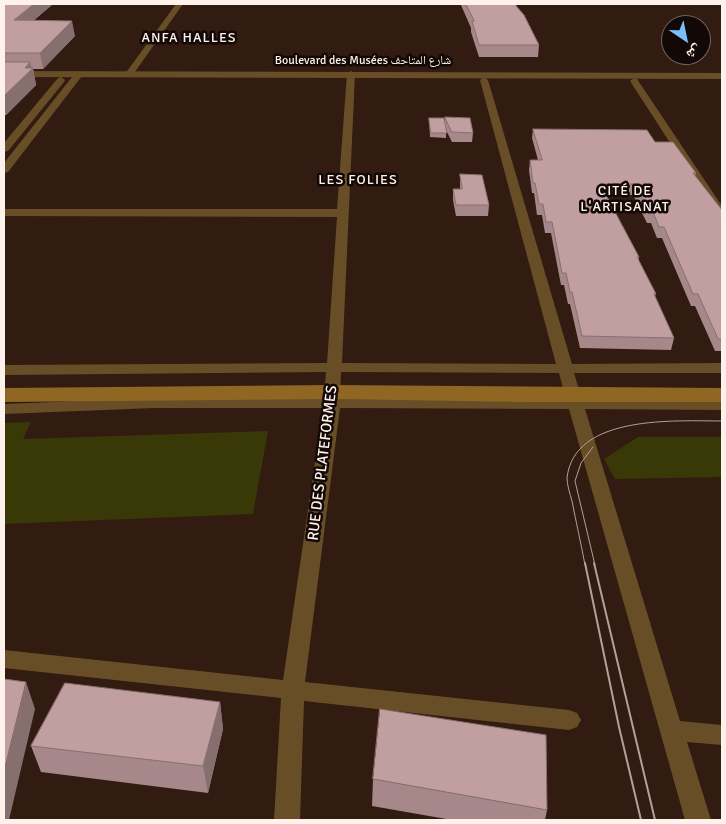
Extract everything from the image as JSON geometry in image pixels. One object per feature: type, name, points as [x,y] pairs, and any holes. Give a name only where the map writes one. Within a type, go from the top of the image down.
[{"type":"main road","points":[[571,387],[722,381]]},
{"type":"main road","points":[[4,382],[571,387],[722,395]]},
{"type":"main road","points":[[4,395],[332,385]]},
{"type":"street","points":[[128,74],[179,4]]},
{"type":"street","name":"Boulevard des Musées شارع المتاحف","points":[[4,74],[70,76],[722,76]]},
{"type":"street","name":"Boulevard des Musées شارع المتاحف","points":[[4,78],[128,74],[351,76],[484,80],[722,81]]},
{"type":"street","points":[[4,149],[70,76]]},
{"type":"street","points":[[4,170],[70,76]]},
{"type":"street","name":"RUE DES PLATEFORMES","points":[[286,820],[293,690],[332,385],[351,76]]},
{"type":"street","points":[[484,80],[604,506],[698,820]]},
{"type":"street","points":[[634,81],[722,214]]},
{"type":"street","points":[[4,212],[342,213]]},
{"type":"street","points":[[571,387],[722,368]]},
{"type":"street","points":[[4,370],[332,385]]},
{"type":"street","points":[[4,409],[154,403],[332,385]]},
{"type":"street","points":[[571,387],[722,405]]},
{"type":"street","points":[[4,659],[569,720]]},
{"type":"street","points":[[672,731],[722,735]]},
{"type":"shaded area","points":[[31,422],[23,439],[268,431],[253,514],[4,524],[4,423]]},
{"type":"shaded area","points":[[638,437],[722,437],[722,477],[615,479],[604,459]]},
{"type":"building","points":[[4,4],[34,4],[14,20],[72,21],[40,53],[4,53]]},
{"type":"building","points":[[466,4],[515,4],[524,15],[539,45],[479,45],[472,21],[474,21]]},
{"type":"building","points":[[4,62],[30,62],[25,68],[33,68],[4,96]]},
{"type":"building","points":[[445,117],[470,118],[473,133],[452,132]]},
{"type":"building","points":[[429,118],[444,118],[447,133],[431,133]]},
{"type":"building","points":[[533,129],[647,130],[655,142],[673,142],[696,173],[693,173],[722,210],[722,339],[718,339],[698,294],[693,294],[664,227],[659,227],[653,212],[650,212],[635,184],[600,184],[639,257],[637,257],[656,294],[654,294],[674,338],[582,336],[566,273],[562,273],[552,222],[546,222],[543,204],[539,204],[535,183],[533,183],[530,160],[542,160]]},
{"type":"building","points":[[460,174],[482,175],[489,205],[456,205],[453,189],[462,189]]},
{"type":"building","points":[[4,679],[26,682],[4,771]]},
{"type":"building","points":[[65,683],[220,702],[203,766],[31,746]]},
{"type":"building","points":[[380,709],[546,735],[547,810],[373,779]]},
{"type":"tram line","points":[[585,565],[567,478],[574,457],[588,442],[607,432],[655,422],[722,421]]},
{"type":"tram line","points":[[593,447],[581,463],[575,481],[595,565]]},
{"type":"tram line","points":[[585,563],[619,727],[641,820]]},
{"type":"tram line","points":[[594,563],[655,820]]},
{"type":"district","name":"ANFA HALLES","points":[[189,38]]},
{"type":"district","name":"LES FOLIES","points":[[358,180]]},
{"type":"district","name":"CITÉ DE L'ARTISANAT","points":[[625,200]]}]
